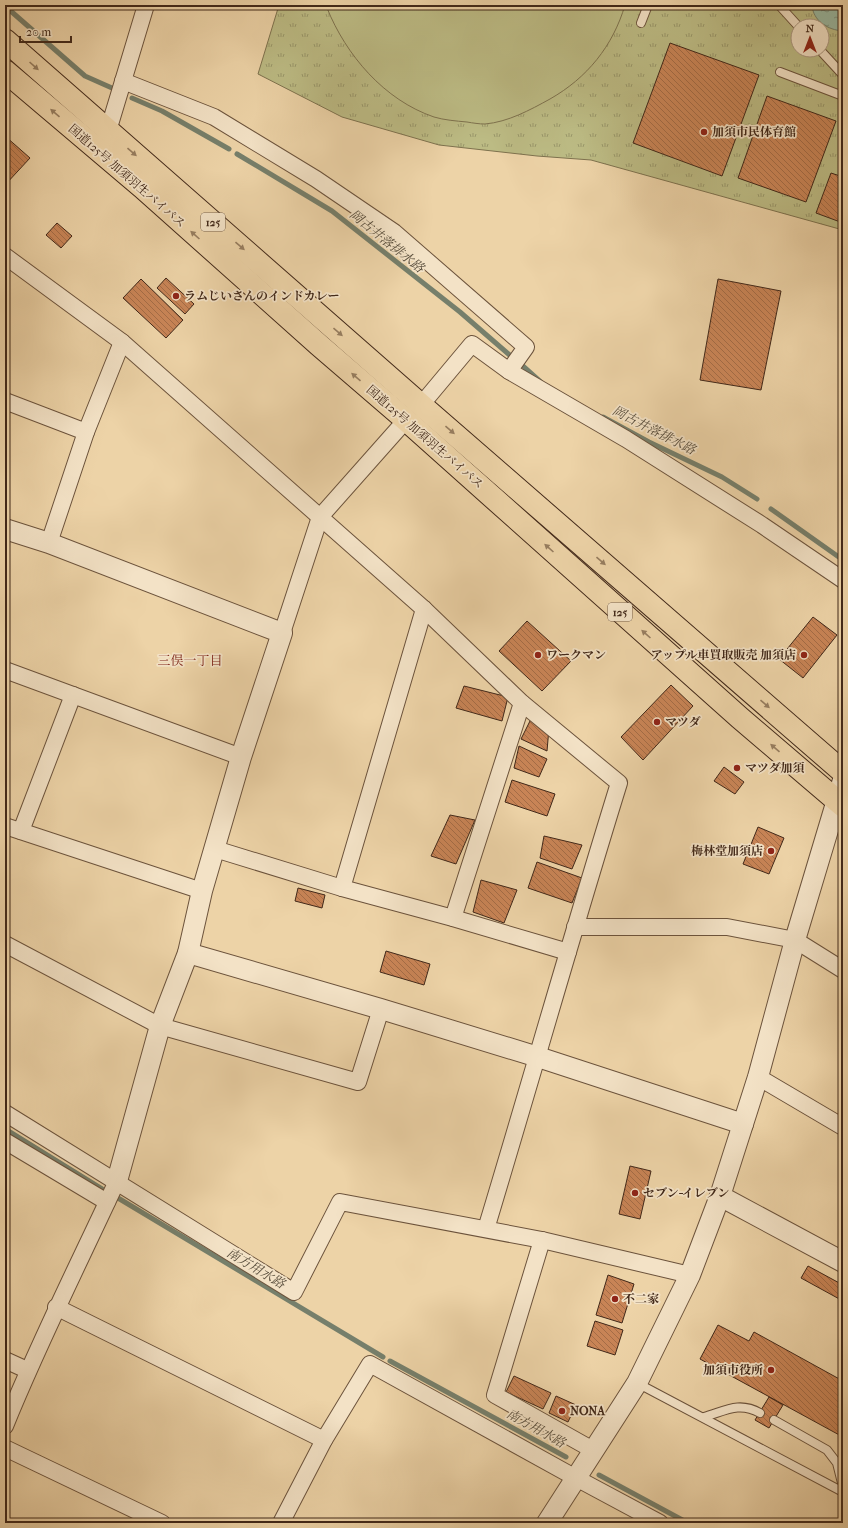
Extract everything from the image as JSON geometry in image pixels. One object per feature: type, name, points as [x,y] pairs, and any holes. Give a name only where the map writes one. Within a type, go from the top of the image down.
[{"type":"highway","name":"国道125号 加須羽生バイパス","points":[[5,40],[108,131],[413,412],[740,718],[840,803]]},
{"type":"highway","name":"国道125号 加須羽生バイパス","points":[[5,70],[142,187],[319,345],[413,412],[843,772]]},
{"type":"street","points":[[108,131],[146,5]]},
{"type":"street","points":[[121,89],[214,117],[316,180],[394,232],[526,347],[515,362]]},
{"type":"street","points":[[5,256],[122,342],[424,609],[522,703],[619,783],[486,1229]]},
{"type":"street","points":[[49,543],[86,432],[122,342]]},
{"type":"street","points":[[5,1426],[56,1307],[117,1181],[160,1026],[188,953],[202,891],[216,848],[241,757],[320,517],[472,344],[515,362],[626,439],[762,525],[843,580]]},
{"type":"street","points":[[5,402],[86,432]]},
{"type":"street","points":[[5,529],[49,543],[282,633]]},
{"type":"street","points":[[342,888],[424,609]]},
{"type":"street","points":[[5,670],[241,757]]},
{"type":"street","points":[[21,831],[73,695]]},
{"type":"street","points":[[453,918],[522,703]]},
{"type":"street","points":[[547,1523],[637,1383],[690,1275],[720,1196],[758,1077],[795,940],[840,803],[843,780]]},
{"type":"street","points":[[5,826],[202,891]]},
{"type":"street","points":[[216,848],[342,888],[453,918],[568,952]]},
{"type":"street","points":[[575,927],[728,927],[795,940],[843,970]]},
{"type":"street","points":[[5,944],[160,1026],[358,1082],[381,1008]]},
{"type":"street","points":[[188,953],[381,1008],[538,1057],[743,1124]]},
{"type":"street","points":[[758,1077],[843,1127]]},
{"type":"street","points":[[5,1113],[294,1292],[340,1202],[542,1240],[690,1275]]},
{"type":"street","points":[[5,1141],[107,1202]]},
{"type":"street","points":[[720,1196],[843,1262]]},
{"type":"street","points":[[542,1240],[495,1395],[593,1450]]},
{"type":"street","points":[[56,1307],[324,1440]]},
{"type":"street","points":[[5,1360],[28,1370]]},
{"type":"street","points":[[281,1523],[324,1440],[370,1364],[660,1523]]},
{"type":"street","points":[[5,1448],[162,1523]]},
{"type":"lane","points":[[641,23],[648,5]]},
{"type":"lane","points":[[779,5],[791,18]]},
{"type":"lane","points":[[827,58],[843,75]]},
{"type":"lane","points":[[780,72],[843,96]]},
{"type":"lane","points":[[637,1383],[704,1417],[843,1492]]},
{"type":"lane","points":[[704,1417],[740,1406],[752,1408],[760,1412]]},
{"type":"lane","points":[[774,1420],[827,1450],[836,1463],[843,1487]]},
{"type":"green space","points":[[279,5],[843,5],[843,230],[591,160],[537,156],[439,145],[342,117],[258,74]]},
{"type":"green space","points":[[327,5],[625,5],[620,20],[606,47],[597,60],[576,81],[550,99],[527,111],[502,121],[478,124],[434,117],[399,99],[383,87],[356,59],[335,25]]},
{"type":"water","points":[[812,5],[843,5],[843,31],[830,28],[830,18],[816,18]]},
{"type":"building","points":[[670,43],[759,75],[722,176],[633,143]]},
{"type":"building","points":[[767,96],[836,121],[806,202],[738,178]]},
{"type":"building","points":[[5,136],[30,158],[5,185]]},
{"type":"building","points":[[831,173],[843,177],[843,223],[816,213]]},
{"type":"building","points":[[57,223],[72,236],[61,248],[46,235]]},
{"type":"building","points":[[166,278],[194,304],[185,314],[157,288]]},
{"type":"building","points":[[141,279],[183,320],[166,338],[123,298]]},
{"type":"building","points":[[718,279],[781,291],[761,390],[700,380]]},
{"type":"building","points":[[813,617],[837,635],[803,678],[779,659]]},
{"type":"building","points":[[527,621],[571,661],[542,691],[499,651]]},
{"type":"building","name":"マツダ","points":[[671,685],[693,706],[643,760],[621,737]]},
{"type":"building","points":[[464,686],[508,697],[502,721],[456,708]]},
{"type":"building","points":[[531,719],[549,728],[547,751],[521,739]]},
{"type":"building","points":[[519,746],[547,759],[539,777],[514,768]]},
{"type":"building","points":[[724,767],[744,782],[735,794],[714,781]]},
{"type":"building","points":[[512,780],[555,794],[547,816],[505,802]]},
{"type":"building","points":[[450,815],[475,820],[456,864],[431,856]]},
{"type":"building","points":[[758,827],[784,838],[769,874],[743,864]]},
{"type":"building","points":[[544,836],[582,845],[572,869],[540,858]]},
{"type":"building","points":[[537,862],[582,878],[572,903],[528,888]]},
{"type":"building","points":[[481,880],[517,890],[504,923],[473,912]]},
{"type":"building","points":[[298,888],[325,895],[322,908],[295,901]]},
{"type":"building","points":[[386,951],[430,964],[424,985],[380,972]]},
{"type":"building","name":"セブン-イレブン","points":[[630,1166],[651,1171],[640,1219],[619,1214]]},
{"type":"building","points":[[808,1266],[843,1285],[843,1301],[801,1278]]},
{"type":"building","name":"不二家","points":[[608,1275],[634,1284],[622,1323],[596,1315]]},
{"type":"building","points":[[595,1321],[623,1330],[615,1355],[587,1346]]},
{"type":"building","name":"加須市役所","points":[[718,1325],[749,1341],[754,1332],[843,1381],[843,1437],[700,1359]]},
{"type":"building","points":[[514,1376],[551,1393],[543,1409],[506,1392]]},
{"type":"building","points":[[556,1396],[576,1405],[568,1422],[549,1413]]},
{"type":"building","points":[[769,1397],[783,1405],[769,1428],[755,1420]]},
{"type":"waterway","name":"岡古井落排水路","points":[[5,6],[85,76],[112,88]]},
{"type":"waterway","name":"岡古井落排水路","points":[[132,98],[162,111],[229,149]]},
{"type":"waterway","name":"岡古井落排水路","points":[[237,154],[332,211],[460,312],[513,358]]},
{"type":"waterway","name":"岡古井落排水路","points":[[522,365],[541,382]]},
{"type":"waterway","name":"岡古井落排水路","points":[[603,417],[649,442],[722,477],[757,499]]},
{"type":"waterway","name":"岡古井落排水路","points":[[771,509],[843,560]]},
{"type":"waterway","name":"南方用水路","points":[[5,1129],[102,1189]]},
{"type":"waterway","name":"南方用水路","points":[[118,1198],[383,1357]]},
{"type":"waterway","name":"南方用水路","points":[[390,1361],[566,1457]]},
{"type":"waterway","name":"南方用水路","points":[[599,1475],[688,1523]]},
{"type":"place","name":"加須市民体育館","points":[[704,132]]},
{"type":"place","name":"ラムじいさんのインドカレー","points":[[176,296]]},
{"type":"place","name":"ワークマン","points":[[538,655]]},
{"type":"place","name":"アップル車買取販売 加須店","points":[[804,655]]},
{"type":"place","name":"マツダ","points":[[657,722]]},
{"type":"place","name":"マツダ加須","points":[[737,768]]},
{"type":"place","name":"梅林堂加須店","points":[[771,851]]},
{"type":"place","name":"セブン-イレブン","points":[[635,1193]]},
{"type":"place","name":"不二家","points":[[615,1299]]},
{"type":"place","name":"加須市役所","points":[[771,1370]]},
{"type":"place","name":"NONA","points":[[562,1411]]},
{"type":"district","name":"三俣一丁目","points":[[190,660]]}]
